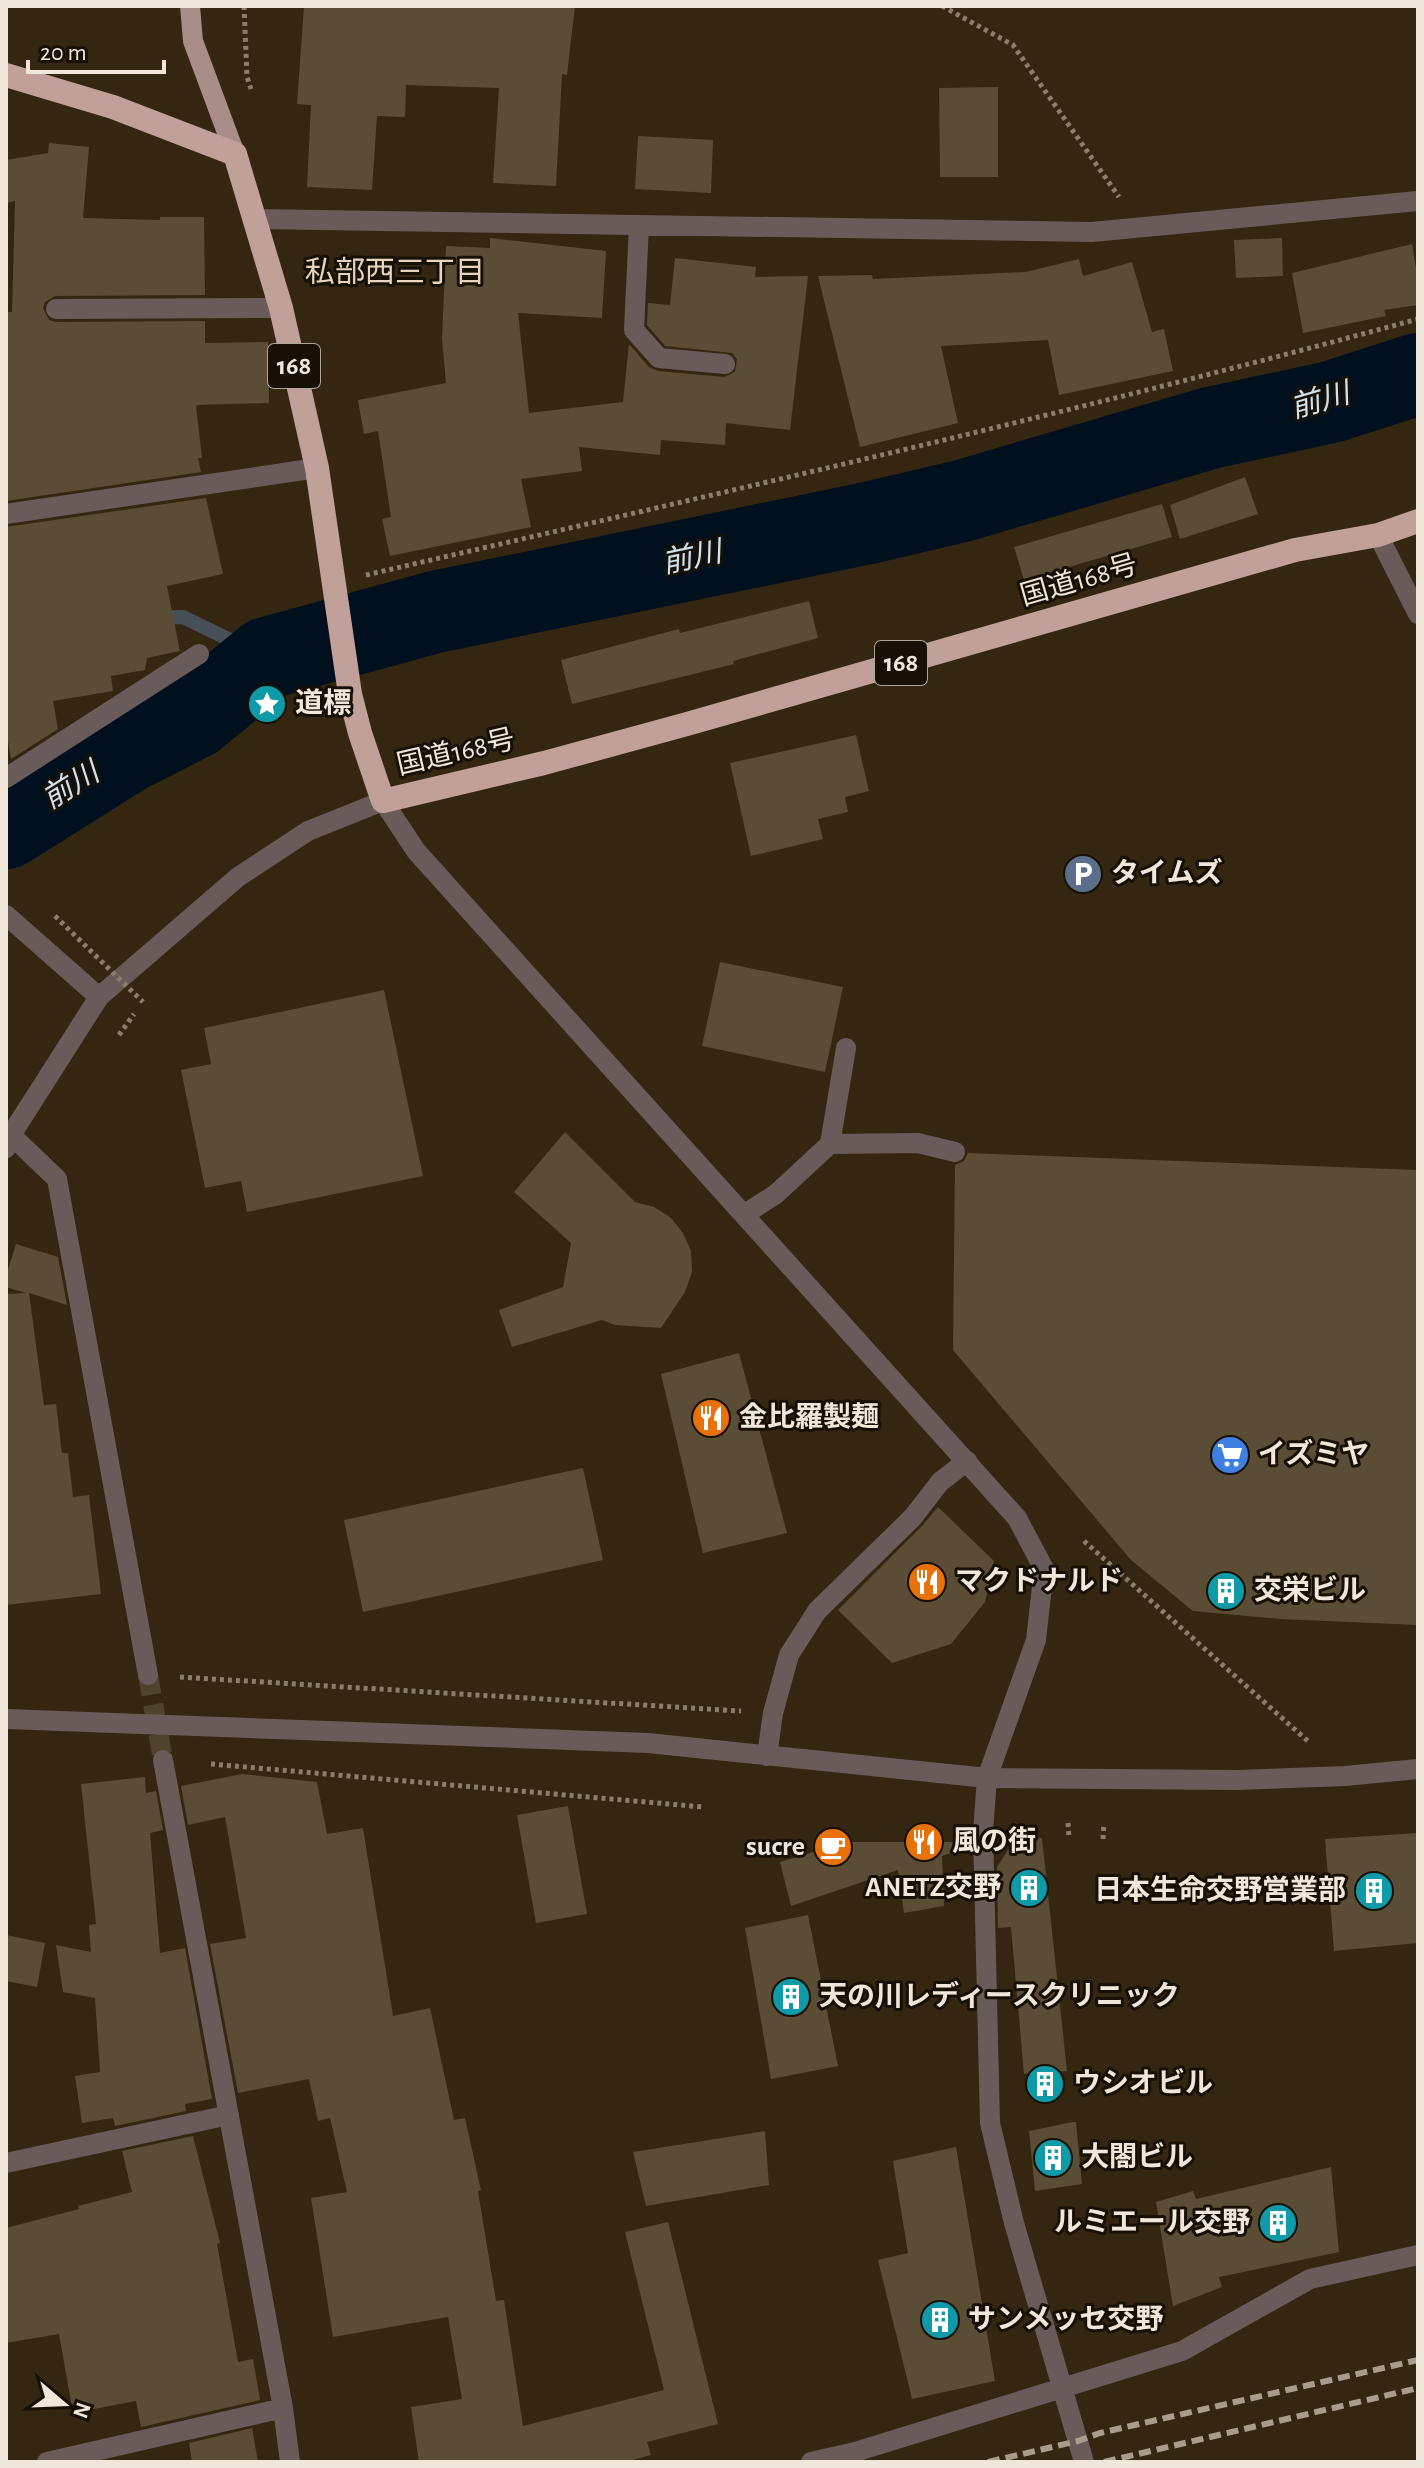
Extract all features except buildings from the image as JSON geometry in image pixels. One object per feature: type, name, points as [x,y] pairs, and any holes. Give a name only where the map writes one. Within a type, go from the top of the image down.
[{"type":"highway","points":[[6,75],[113,107],[235,154]]},
{"type":"highway","name":"国道168号","points":[[235,154],[281,308],[317,468],[350,694],[383,801],[491,777],[673,728],[1295,550],[1378,535],[1418,521]]},
{"type":"main road","points":[[190,6],[193,41],[235,154]]},
{"type":"street","points":[[256,219],[1092,232],[1418,201]]},
{"type":"street","points":[[639,225],[634,330],[659,358],[725,364]]},
{"type":"street","points":[[56,309],[281,308]]},
{"type":"street","points":[[6,514],[317,468]]},
{"type":"street","points":[[1378,535],[1418,614]]},
{"type":"street","points":[[6,778],[199,654]]},
{"type":"street","points":[[148,1675],[57,1179],[8,1141],[99,997],[238,877],[308,831],[383,801],[416,851],[1017,1518],[1044,1569],[1036,1640],[987,1778],[983,1832],[990,2123],[1014,2223],[1084,2462]]},
{"type":"street","points":[[6,915],[99,997]]},
{"type":"street","points":[[745,1214],[776,1194],[830,1144],[846,1048]]},
{"type":"street","points":[[830,1144],[918,1143],[955,1152]]},
{"type":"street","points":[[767,1756],[773,1713],[789,1655],[817,1611],[913,1517],[940,1482],[967,1461]]},
{"type":"street","points":[[6,1719],[648,1743],[987,1778],[1236,1780],[1345,1776],[1418,1769]]},
{"type":"street","points":[[163,1760],[283,2408],[290,2462]]},
{"type":"street","points":[[6,2163],[229,2115]]},
{"type":"street","points":[[811,2462],[855,2452],[1182,2351],[1310,2279],[1418,2255]]},
{"type":"street","points":[[47,2462],[283,2408]]},
{"type":"path","points":[[942,6],[1013,45],[1112,188],[1143,226]]},
{"type":"path","points":[[333,583],[1236,369],[1418,319]]},
{"type":"path","points":[[55,916],[143,1002]]},
{"type":"path","points":[[1084,1541],[1345,1776]]},
{"type":"path","points":[[148,1675],[773,1713]]},
{"type":"path","points":[[163,1760],[703,1807]]},
{"type":"path","points":[[1068,1823],[1069,1838]]},
{"type":"path","points":[[1103,1839],[1104,1823]]},
{"type":"waterway","name":"前川","points":[[6,828],[127,752],[194,718],[267,658],[435,612],[962,501],[1210,428],[1331,402],[1418,374]]},
{"type":"waterway","points":[[154,618],[183,617],[267,658]]},
{"type":"tunnel","points":[[148,1675],[163,1760]]},
{"type":"railway","points":[[988,2462],[1418,2360]]},
{"type":"railway","points":[[1104,2462],[1418,2388]]},
{"type":"place","name":"道標","points":[[267,704]]},
{"type":"place","name":"タイムズ","points":[[1083,874]]},
{"type":"place","name":"金比羅製麺","points":[[711,1418]]},
{"type":"place","name":"イズミヤ","points":[[1230,1455]]},
{"type":"place","name":"マクドナルド","points":[[927,1582]]},
{"type":"place","name":"交栄ビル","points":[[1226,1591]]},
{"type":"place","name":"風の街","points":[[924,1842]]},
{"type":"place","name":"sucre","points":[[833,1847]]},
{"type":"place","name":"ANETZ交野","points":[[1029,1888]]},
{"type":"place","name":"日本生命交野営業部","points":[[1374,1891]]},
{"type":"place","name":"天の川レディースクリニック","points":[[791,1997]]},
{"type":"place","name":"ウシオビル","points":[[1045,2084]]},
{"type":"place","name":"大閤ビル","points":[[1053,2158]]},
{"type":"place","name":"ルミエール交野","points":[[1278,2223]]},
{"type":"place","name":"サンメッセ交野","points":[[940,2320]]},
{"type":"district","name":"私部西三丁目","points":[[395,273]]}]
